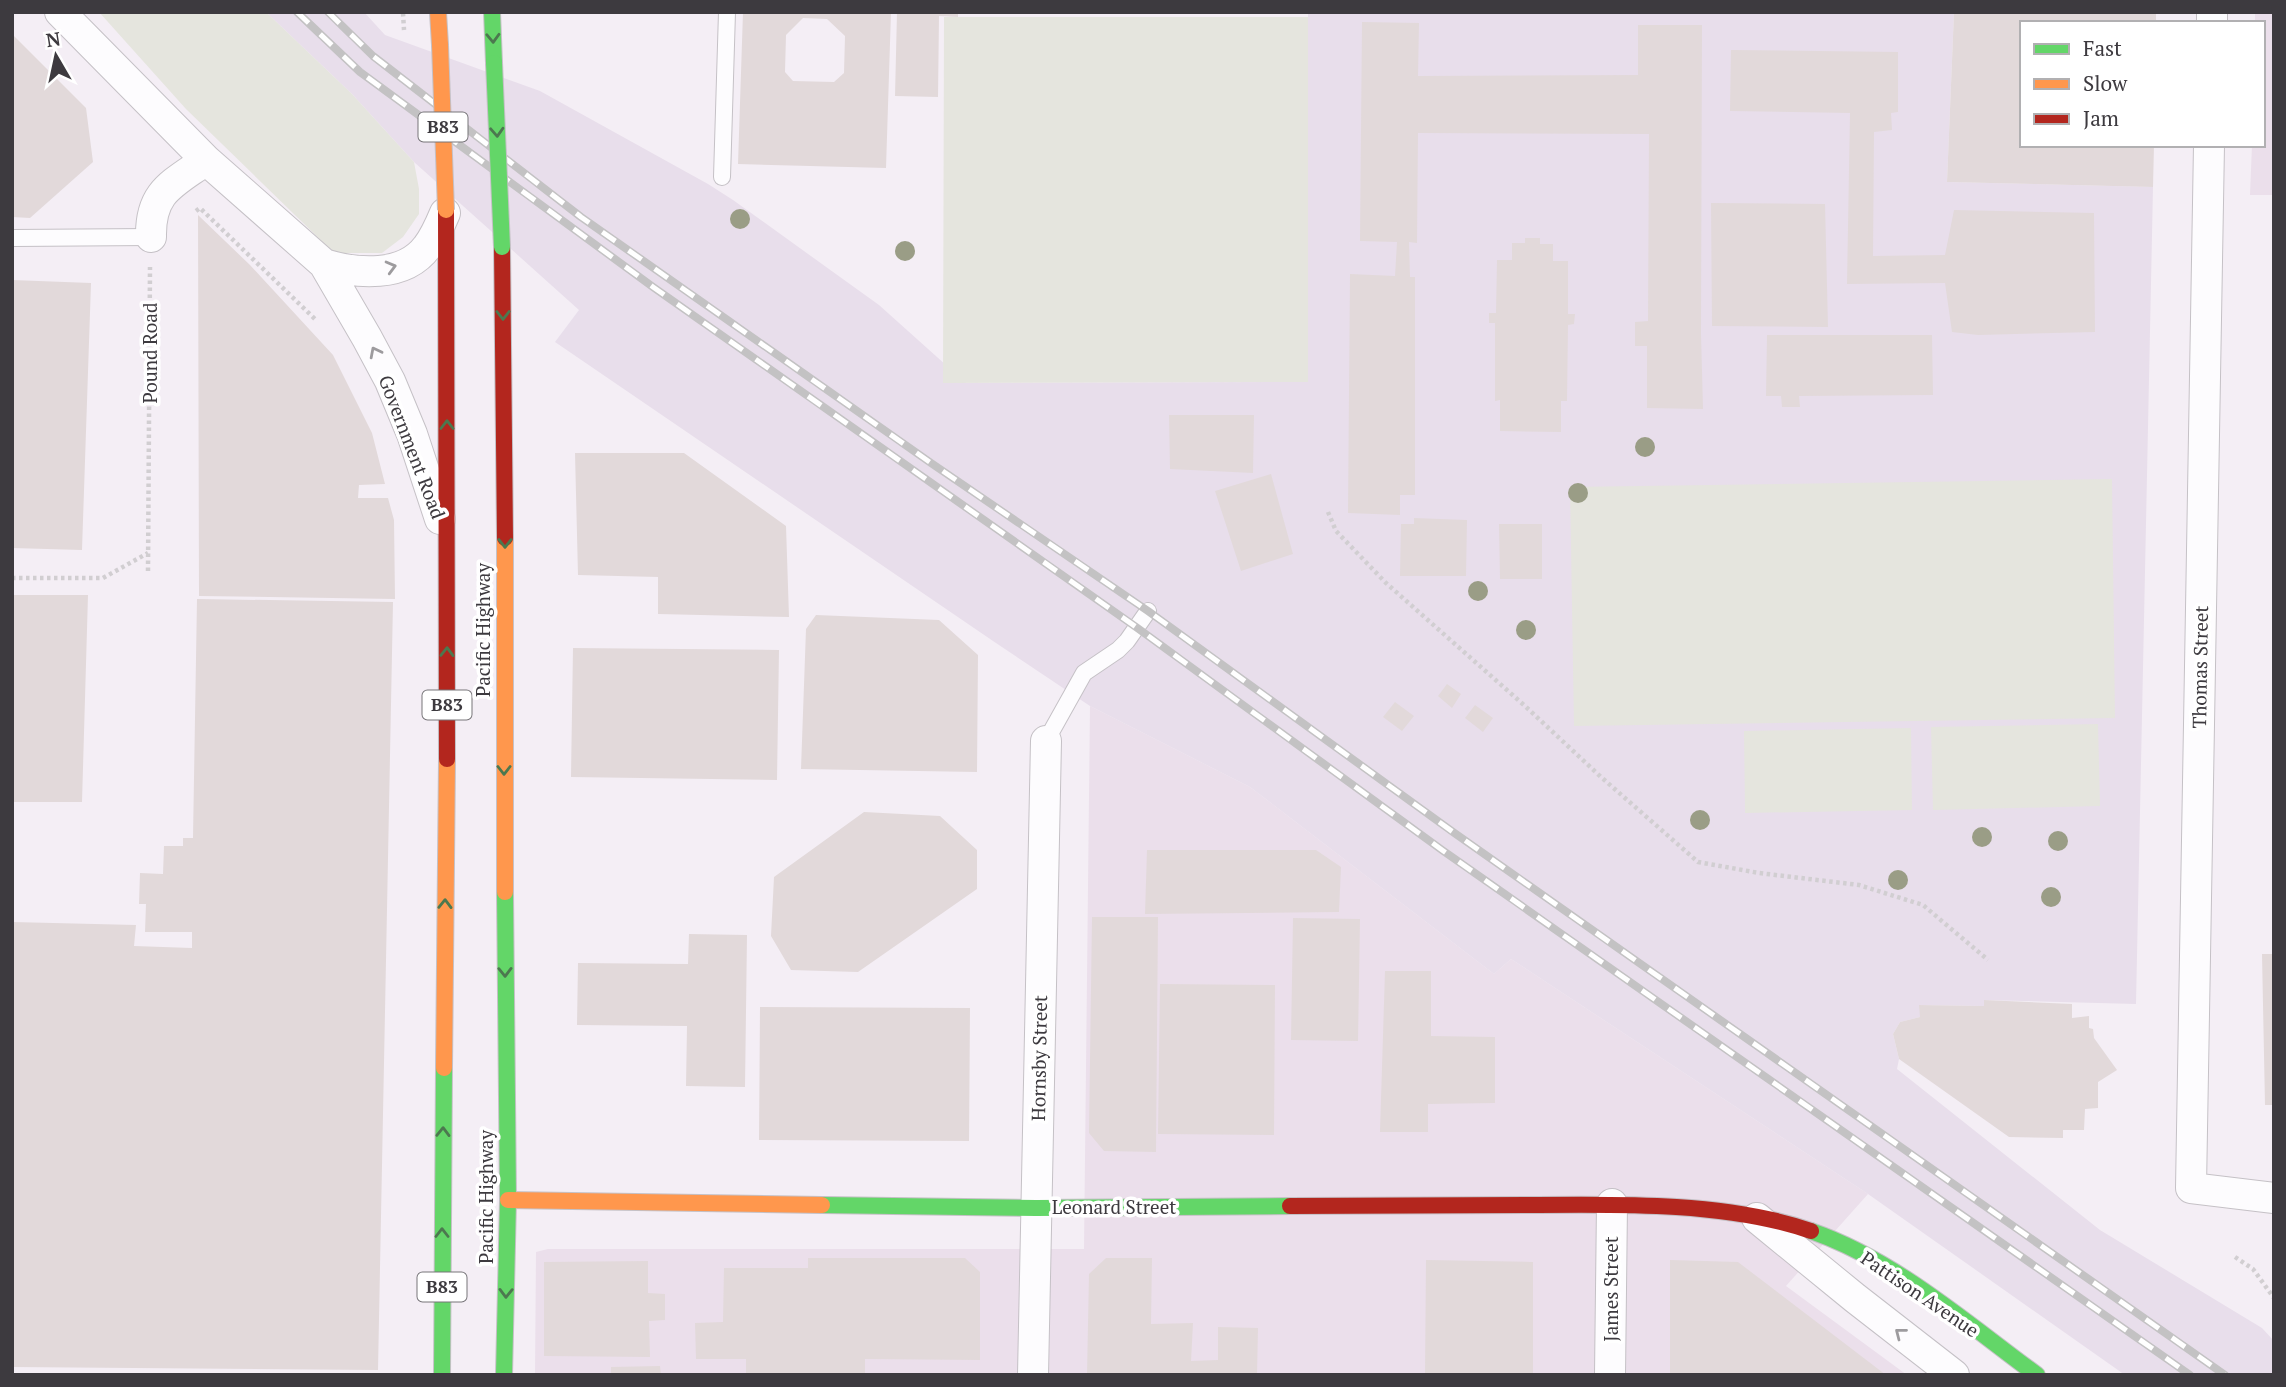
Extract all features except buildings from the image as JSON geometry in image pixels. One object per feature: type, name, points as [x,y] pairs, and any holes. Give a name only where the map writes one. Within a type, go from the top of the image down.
[{"type":"main road","name":"Pacific Highway","points":[[438,12],[446,210],[448,603],[442,1375]]},
{"type":"main road","name":"Pacific Highway","points":[[492,12],[502,247],[505,579],[504,830],[508,1200],[504,1375]]},
{"type":"main road","name":"Leonard Street","points":[[508,1200],[1036,1208],[1612,1204],[1719,1211]]},
{"type":"main road","name":"Pattison Avenue","points":[[1719,1211],[1783,1221],[1823,1235],[1879,1263],[1923,1291],[2037,1375]]},
{"type":"street","name":"Government Road","points":[[60,12],[206,160],[324,264],[390,381],[412,434],[443,529],[448,603]]},
{"type":"street","name":"Thomas Street","points":[[2209,147],[2191,1188],[2274,1198]]},
{"type":"street","points":[[150,237],[150,218],[155,202],[166,189],[206,160]]},
{"type":"street","name":"Government Road","points":[[324,264],[346,271],[372,272],[413,261],[431,242],[446,210]]},
{"type":"street","name":"Hornsby Street","points":[[1033,1375],[1046,741]]},
{"type":"street","name":"James Street","points":[[1610,1375],[1612,1204]]},
{"type":"street","name":"Pattison Avenue","points":[[1756,1217],[1954,1375]]},
{"type":"lane","points":[[722,177],[727,12]]},
{"type":"lane","points":[[12,238],[150,237]]},
{"type":"lane","points":[[1046,741],[1084,673],[1118,650],[1147,611]]},
{"type":"path","points":[[200,208],[319,323]]},
{"type":"path","name":"Pound Road","points":[[148,571],[150,237]]},
{"type":"path","points":[[1328,512],[1336,530],[1386,583],[1698,862],[1759,873],[1859,885],[1923,905],[1988,960]]},
{"type":"path","points":[[12,578],[103,578],[148,553]]},
{"type":"path","points":[[2235,1257],[2253,1269],[2274,1298]]},
{"type":"shaded area","points":[[99,12],[266,12],[352,94],[414,162],[419,189],[419,214],[403,237],[382,253],[334,253],[186,109]]},
{"type":"shaded area","points":[[266,12],[364,12],[385,35],[540,91],[733,200],[879,305],[966,383],[1307,382],[1308,12],[1954,12],[1947,182],[2153,187],[2136,1004],[1984,1000],[1984,1006],[1920,1005],[1920,1017],[1900,1022],[1893,1034],[1899,1059],[1897,1069],[2100,1230],[2262,1328],[2274,1341],[2274,1375],[2125,1375],[1868,1194],[1511,959],[1494,974],[1250,787],[1090,706],[993,641],[555,342],[579,310],[414,162],[352,94]]},
{"type":"shaded area","points":[[2255,12],[2274,12],[2274,195],[2250,195],[2252,147],[2265,147],[2265,21],[2255,21]]},
{"type":"shaded area","points":[[944,17],[1308,17],[1308,382],[943,383]]},
{"type":"shaded area","points":[[2112,479],[2115,718],[1574,726],[1570,487]]},
{"type":"shaded area","points":[[1090,706],[1250,787],[1494,974],[1511,959],[1868,1194],[1786,1286],[1907,1375],[535,1375],[536,1252],[548,1249],[1084,1249]]},
{"type":"shaded area","points":[[2098,724],[2100,806],[1933,810],[1931,727]]},
{"type":"shaded area","points":[[1911,728],[1912,810],[1745,813],[1744,731]]},
{"type":"railway","points":[[297,12],[360,72],[653,287],[1136,627],[1442,850],[2190,1375]]},
{"type":"railway","points":[[328,12],[373,56],[581,217],[931,463],[1148,611],[1453,832],[2225,1375]]},
{"type":"traffic: fast","points":[[492,12],[494,63]]},
{"type":"traffic: fast","points":[[494,63],[502,247]]},
{"type":"traffic: fast","points":[[504,1375],[508,1200],[505,892]]},
{"type":"traffic: fast","points":[[442,1375],[444,1068]]},
{"type":"traffic: fast","points":[[822,1205],[1036,1208],[1290,1206]]},
{"type":"traffic: fast","points":[[1811,1231],[1842,1243],[1901,1276],[2037,1375]]},
{"type":"traffic: slow","points":[[438,12],[440,45]]},
{"type":"traffic: slow","points":[[440,45],[446,210]]},
{"type":"traffic: slow","points":[[505,538],[505,892]]},
{"type":"traffic: slow","points":[[444,1068],[447,759]]},
{"type":"traffic: slow","points":[[508,1200],[822,1205]]},
{"type":"traffic: jam","points":[[446,210],[447,759]]},
{"type":"traffic: jam","points":[[502,247],[505,538]]},
{"type":"traffic: jam","points":[[1290,1206],[1673,1207],[1745,1215],[1811,1231]]}]
